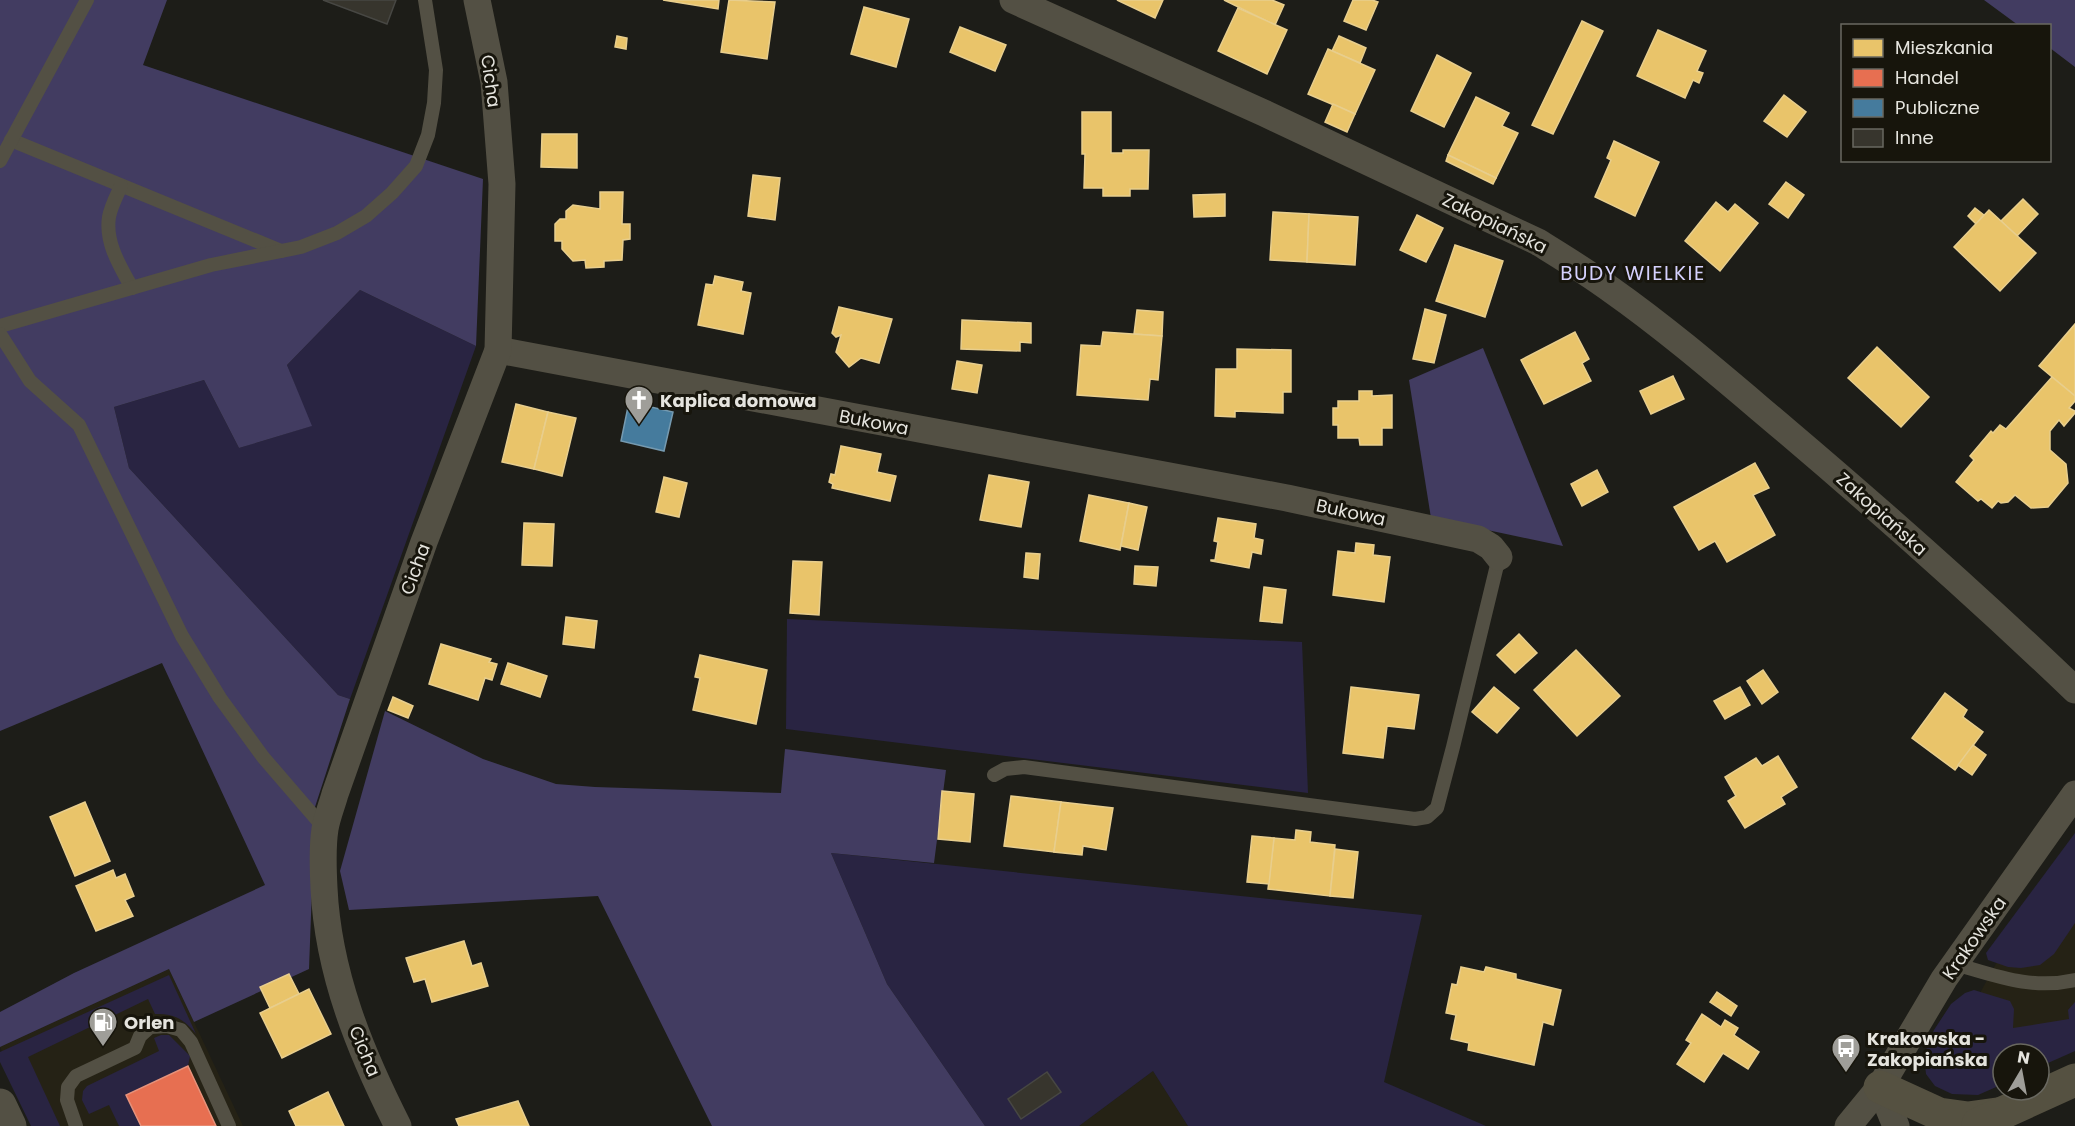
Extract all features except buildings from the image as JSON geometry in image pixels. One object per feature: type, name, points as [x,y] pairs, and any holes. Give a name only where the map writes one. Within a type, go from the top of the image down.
[{"type":"main road","points":[[1880,1087],[1939,1114],[1985,1120],[2075,1080]]},
{"type":"street","name":"Cicha","points":[[398,1126],[357,1037],[343,997],[327,932],[322,864],[325,829],[335,794],[424,542],[498,350],[502,183],[494,82],[477,0]]},
{"type":"street","name":"Zakopiańska","points":[[1013,0],[1285,123],[1538,242],[1567,260],[1610,289],[1690,350],[1847,482],[1990,610],[2075,690]]},
{"type":"street","name":"Bukowa","points":[[498,350],[1287,498],[1478,539],[1491,547],[1499,557]]},
{"type":"street","name":"Krakowska","points":[[1848,1126],[1880,1087],[1955,964],[2075,794]]},
{"type":"street","points":[[1880,1087],[1896,1126]]},
{"type":"street","points":[[0,1106],[10,1126]]},
{"type":"lane","points":[[0,161],[87,0]]},
{"type":"lane","points":[[0,326],[211,266],[301,247],[337,233],[366,216],[392,194],[416,166],[428,135],[436,70],[425,0]]},
{"type":"lane","points":[[11,140],[280,251]]},
{"type":"lane","points":[[121,186],[109,216],[109,238],[117,261],[132,288]]},
{"type":"lane","points":[[0,334],[30,381],[79,425],[182,636],[220,698],[263,757],[325,829]]},
{"type":"lane","name":"Bukowa","points":[[994,775],[1005,769],[1024,767],[1415,819],[1427,817],[1437,808],[1499,557]]},
{"type":"lane","points":[[1955,964],[2025,984],[2055,984],[2075,980]]},
{"type":"lane","points":[[76,1126],[67,1100],[68,1087],[76,1076],[135,1048],[140,1036],[150,1027],[167,1026],[181,1030],[191,1042],[229,1126]]},
{"type":"shaded area","points":[[0,0],[167,0],[143,65],[483,179],[476,346],[360,290],[287,365],[312,426],[239,448],[204,380],[114,407],[129,468],[338,695],[350,699],[315,807],[309,969],[194,1022],[169,969],[0,1047],[0,1012],[74,973],[265,885],[162,663],[0,731]]},
{"type":"shaded area","points":[[1984,0],[2075,0],[2075,67],[2051,49],[2051,24],[2017,24]]},
{"type":"shaded area","points":[[360,290],[476,346],[350,699],[338,695],[129,468],[114,407],[204,380],[239,448],[311,426],[287,365]]},
{"type":"shaded area","points":[[1483,348],[1563,546],[1431,518],[1409,380]]},
{"type":"shaded area","points":[[787,619],[1302,642],[1308,793],[786,729]]},
{"type":"shaded area","points":[[385,711],[483,759],[556,784],[781,793],[785,749],[946,770],[934,863],[831,853],[887,984],[985,1126],[712,1126],[598,896],[349,910],[340,871]]},
{"type":"shaded area","points":[[2075,833],[2075,923],[2054,954],[2040,965],[2021,968],[2008,967],[1988,960],[1986,953]]},
{"type":"shaded area","points":[[831,853],[1422,915],[1384,1082],[1486,1126],[1188,1126],[1153,1071],[1079,1126],[985,1126],[887,984]]},
{"type":"shaded area","points":[[2075,855],[2075,1039],[2051,1049],[2051,1042],[1992,1042],[1968,1015],[1998,960]]},
{"type":"shaded area","name":"Orlen","points":[[169,969],[243,1126],[37,1126],[0,1047]]},
{"type":"shaded area","points":[[169,975],[196,1034],[178,1018],[155,1014],[148,999],[28,1057],[60,1126],[31,1126],[0,1062],[0,1052]]},
{"type":"shaded area","points":[[1974,990],[2010,1001],[2014,1009],[2013,1028],[2069,1019],[2068,1010],[2075,1002],[2075,1051],[2051,1062],[2051,1042],[1991,1042],[1991,1089],[1978,1095],[1952,1094],[1935,1086],[1926,1074],[1924,1055],[1934,1030],[1951,1004],[1965,993]]},
{"type":"shaded area","points":[[169,1035],[190,1056],[188,1066],[127,1095],[141,1126],[119,1126],[109,1105],[89,1114],[82,1100],[83,1091],[87,1086],[159,1051],[154,1038]]},
{"type":"shaded area","points":[[1153,1071],[1188,1126],[1079,1126]]},
{"type":"place","name":"Kaplica domowa","points":[[639,426]]},
{"type":"place","name":"Orlen","points":[[103,1048]]},
{"type":"place","name":"Krakowska - Zakopiańska","points":[[1846,1074]]},
{"type":"district","name":"BUDY WIELKIE","points":[[1633,273]]}]
